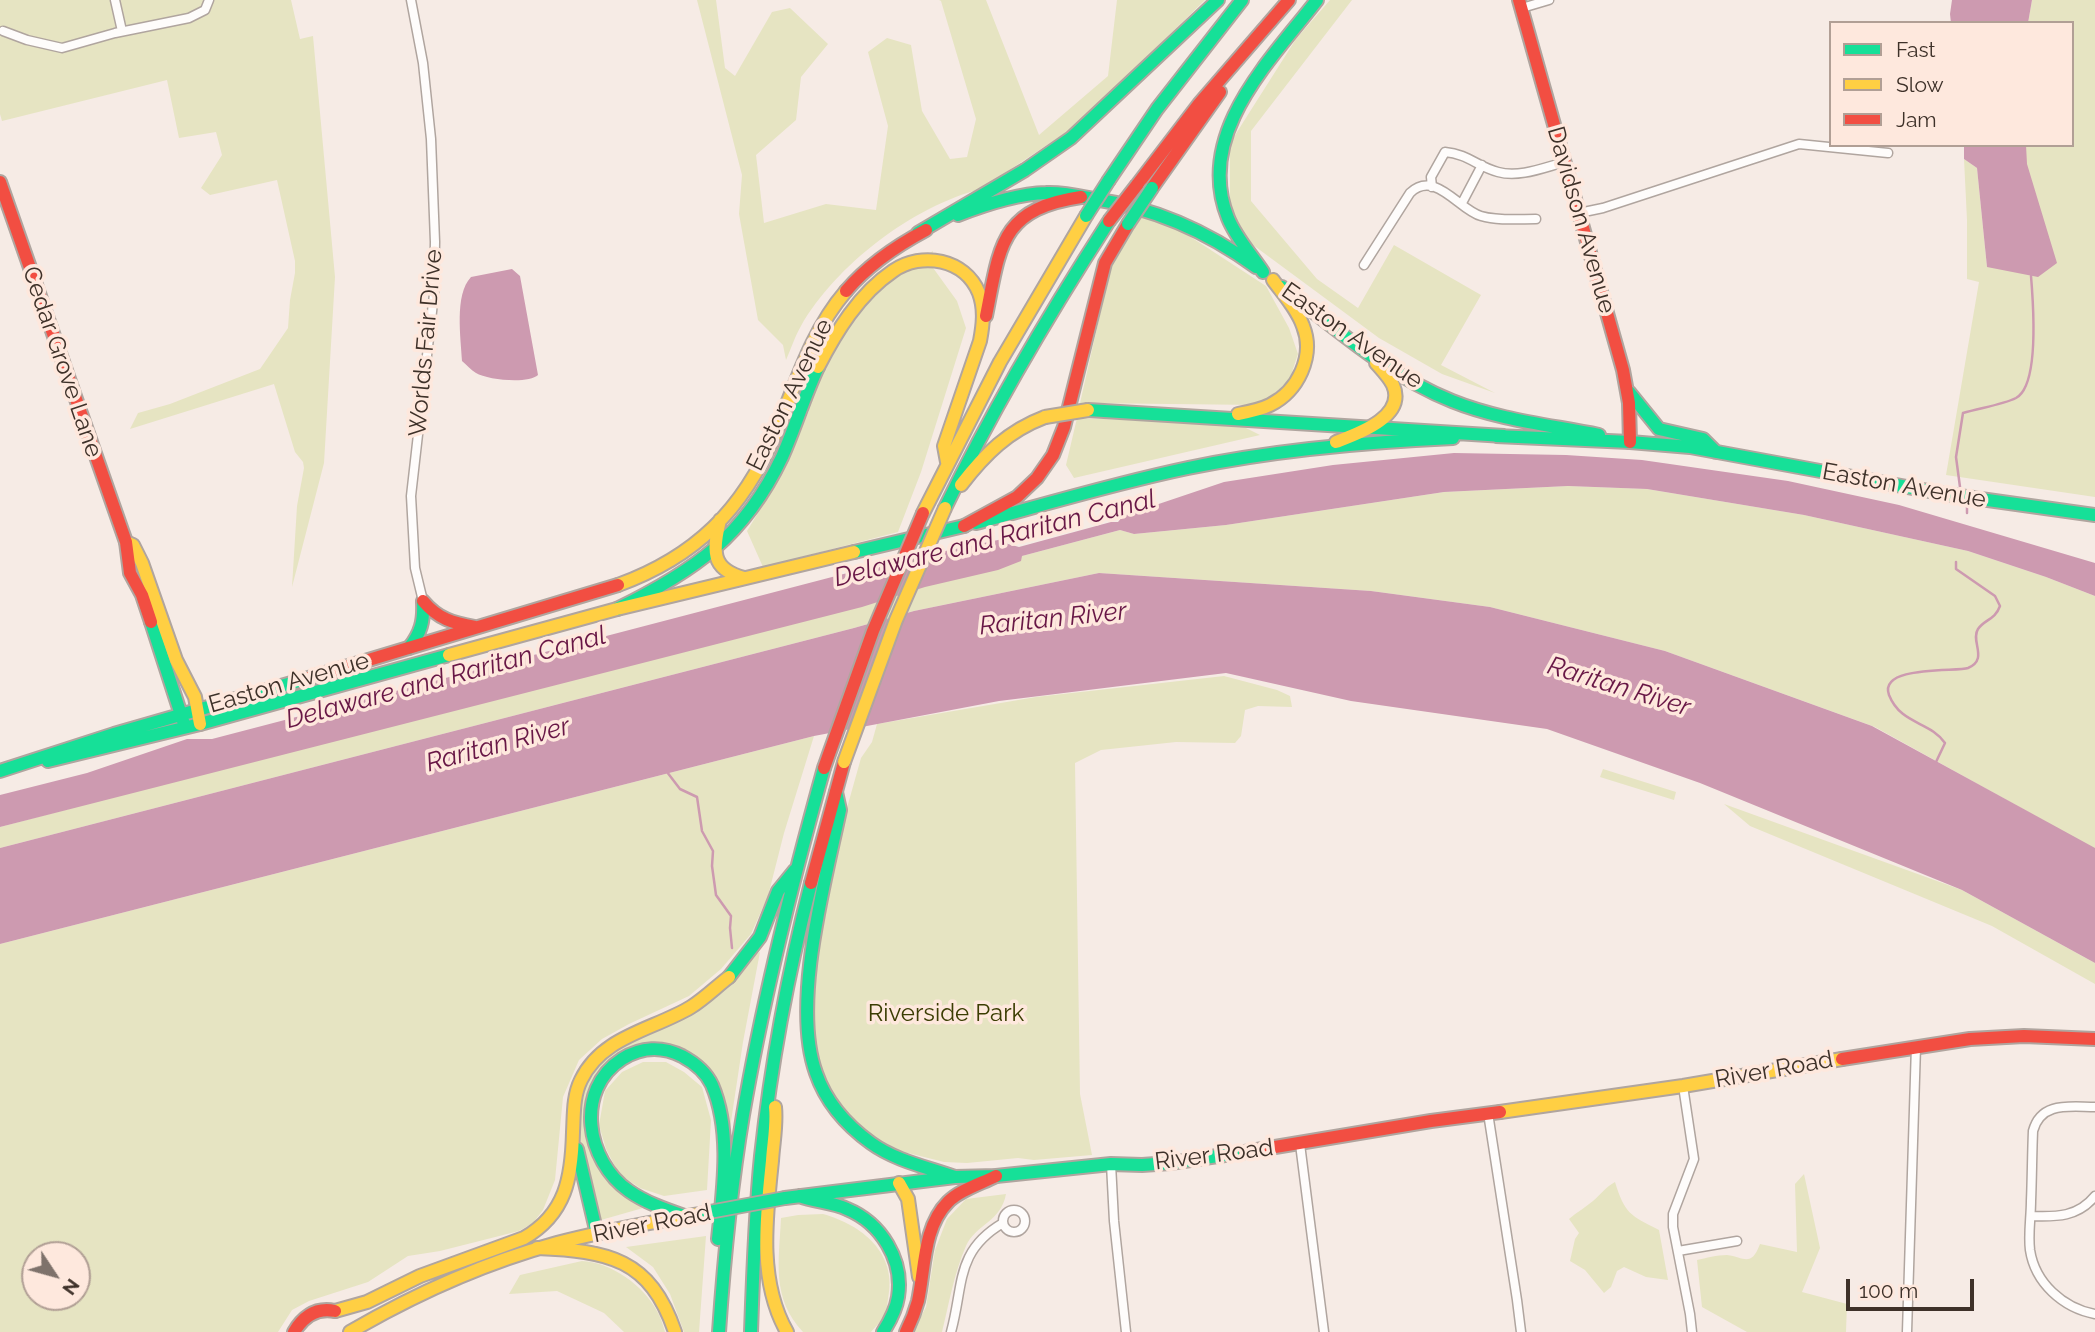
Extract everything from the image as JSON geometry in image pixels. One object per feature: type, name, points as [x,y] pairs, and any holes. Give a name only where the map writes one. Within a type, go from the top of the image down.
[{"type":"main road","points":[[918,233],[1025,170],[1071,138],[1218,0]]},
{"type":"main road","points":[[719,1332],[735,1170],[749,1079],[774,959],[795,870],[824,768],[873,631],[947,462],[1000,361],[1057,263],[1109,180],[1194,60],[1242,0]]},
{"type":"main road","points":[[1223,417],[1261,408],[1282,398],[1292,389],[1304,368],[1305,332],[1293,307],[1242,244],[1227,216],[1218,180],[1221,149],[1232,120],[1317,0]]},
{"type":"main road","points":[[751,1332],[755,1221],[768,1095],[783,1003],[796,940],[836,789],[896,620],[965,463],[1022,358],[1109,222],[1137,184],[1199,104],[1286,4]]},
{"type":"main road","points":[[964,526],[1017,496],[1037,478],[1053,455],[1064,427],[1105,264],[1152,188],[1286,4]]},
{"type":"main road","name":"Davidson Avenue","points":[[1521,4],[1627,390],[1630,442]]},
{"type":"main road","name":"Cedar Grove Lane","points":[[0,181],[126,542],[130,573],[142,596],[185,727]]},
{"type":"main road","name":"Easton Avenue","points":[[0,771],[78,743],[479,627],[645,574],[684,553],[720,519],[749,480],[768,449],[806,354],[832,307],[850,284],[869,265],[918,233],[950,218],[1000,201],[1046,193],[1123,203],[1164,214],[1214,238],[1412,382],[1476,410],[1630,442]]},
{"type":"main road","points":[[947,462],[944,446],[983,328],[1002,246],[1017,222],[1042,205],[1081,197]]},
{"type":"main road","points":[[617,609],[675,580],[715,551],[748,513],[769,482],[780,459],[823,355],[839,328],[864,297],[889,274],[901,266],[927,258],[955,266],[975,285],[983,311],[983,328]]},
{"type":"main road","points":[[1319,448],[1369,427],[1389,412],[1395,390],[1365,349]]},
{"type":"main road","points":[[1627,390],[1659,429],[1703,439],[1716,452]]},
{"type":"main road","points":[[946,505],[997,442],[1018,428],[1045,417],[1088,410],[1504,436]]},
{"type":"main road","name":"Easton Avenue","points":[[0,771],[200,724],[617,609],[964,526],[1153,476],[1319,448],[1386,441],[1504,436],[1690,447],[1945,494],[2095,515]]},
{"type":"main road","points":[[720,519],[715,551],[718,562],[730,575],[745,578]]},
{"type":"main road","name":"Cedar Grove Lane","points":[[126,542],[133,545],[142,563],[176,660],[195,697],[200,724]]},
{"type":"main road","points":[[423,601],[430,612],[441,620],[479,627]]},
{"type":"main road","points":[[409,648],[421,635],[424,622],[423,601]]},
{"type":"main road","points":[[836,789],[840,810],[809,969],[806,1012],[813,1066],[828,1101],[842,1119],[864,1138],[884,1151],[955,1177]]},
{"type":"main road","points":[[302,1332],[310,1323],[335,1311],[367,1302],[420,1276],[532,1234],[554,1213],[565,1194],[570,1172],[576,1091],[593,1060],[618,1041],[691,1007],[729,977],[760,937],[778,891],[795,870]]},
{"type":"main road","name":"River Road","points":[[352,1331],[438,1285],[537,1248],[792,1197],[955,1177],[996,1176],[1111,1164],[1170,1163],[1300,1144],[1390,1127],[1572,1104],[1916,1046],[1996,1036],[2095,1039]]},
{"type":"main road","points":[[687,1217],[627,1190],[606,1169],[593,1142],[590,1113],[596,1089],[608,1069],[635,1052],[660,1049],[683,1056],[704,1072],[715,1093],[723,1163],[712,1299],[721,1310]]},
{"type":"main road","points":[[768,1095],[776,1110],[770,1187],[769,1291],[777,1317],[787,1332]]},
{"type":"main road","points":[[573,1134],[597,1234]]},
{"type":"main road","points":[[906,1332],[914,1317],[931,1231],[940,1212],[957,1196],[996,1176]]},
{"type":"main road","points":[[899,1183],[910,1207],[920,1285]]},
{"type":"main road","points":[[792,1197],[837,1204],[853,1211],[877,1229],[886,1240],[897,1266],[900,1294],[892,1321],[883,1332]]},
{"type":"main road","points":[[537,1248],[593,1252],[625,1263],[658,1293],[675,1332]]},
{"type":"main road","points":[[294,1332],[311,1314],[327,1308],[335,1311]]},
{"type":"street","points":[[114,0],[122,32]]},
{"type":"street","points":[[3,31],[62,48],[189,18],[205,10],[209,0]]},
{"type":"street","name":"Worlds Fair Drive","points":[[411,0],[423,63],[431,139],[435,242],[433,307],[411,496],[415,568],[423,601]]},
{"type":"street","points":[[1521,4],[1549,0]]},
{"type":"street","points":[[1579,213],[1603,208],[1799,144],[1888,153]]},
{"type":"street","points":[[1432,187],[1431,177],[1445,152],[1460,154],[1498,172],[1512,174],[1565,162]]},
{"type":"street","points":[[1462,203],[1482,165]]},
{"type":"street","points":[[1364,265],[1410,193],[1418,187],[1432,187],[1450,195],[1482,216],[1536,219]]},
{"type":"street","points":[[1907,1332],[1916,1046]]},
{"type":"street","points":[[1683,1086],[1693,1165],[1674,1214],[1673,1227],[1692,1332]]},
{"type":"street","points":[[2095,1107],[2052,1108],[2035,1124],[2030,1248],[2042,1279],[2064,1302],[2095,1314]]},
{"type":"street","points":[[1488,1113],[1521,1332]]},
{"type":"street","points":[[1300,1144],[1324,1332]]},
{"type":"street","points":[[1111,1164],[1126,1332]]},
{"type":"street","points":[[2031,1216],[2056,1217],[2076,1212],[2095,1196]]},
{"type":"street","points":[[951,1332],[967,1259],[980,1240],[1003,1223]]},
{"type":"street","points":[[1678,1251],[1737,1241]]},
{"type":"green space","points":[[0,0],[291,0],[300,39],[313,36],[335,277],[324,463],[292,587],[297,506],[304,468],[295,452],[274,384],[130,429],[138,413],[170,404],[260,369],[288,328],[295,261],[277,180],[210,195],[201,188],[222,155],[216,132],[179,138],[167,80],[2,121]]},
{"type":"green space","points":[[697,0],[716,0],[725,68],[735,76],[772,12],[790,8],[828,44],[801,77],[796,120],[756,155],[764,223],[826,204],[876,210],[888,126],[868,52],[887,38],[911,45],[922,111],[950,159],[967,157],[976,119],[939,0],[986,0],[1039,135],[1108,76],[1117,0],[1205,0],[1077,125],[981,189],[955,197],[903,224],[855,260],[816,303],[799,330],[786,360],[783,345],[758,320],[739,214],[742,175]]},
{"type":"green space","points":[[1330,0],[1352,0],[1251,131],[1251,201],[1317,279],[1358,308],[1394,245],[1481,295],[1441,365],[1495,393],[1442,374],[1379,338],[1249,242],[1230,207],[1230,143],[1296,39]]},
{"type":"green space","points":[[2032,0],[2095,0],[2095,497],[1946,475],[1979,282],[1967,279],[1964,159],[1977,168],[1987,267],[2026,164],[2026,147],[2074,147],[2074,21],[2028,21]]},
{"type":"green space","points":[[1143,215],[1180,230],[1266,286],[1289,328],[1298,354],[1289,381],[1260,405],[1080,403],[1112,262]]},
{"type":"green space","points":[[933,251],[931,265],[957,301],[966,328],[921,472],[898,532],[763,567],[747,531],[769,495],[809,411],[807,406],[826,360],[872,299],[902,272]]},
{"type":"green space","points":[[1077,418],[1238,424],[1260,435],[1074,478],[1066,465]]},
{"type":"green space","points":[[1568,486],[1647,489],[1804,515],[1968,551],[2095,596],[2095,849],[1875,727],[1665,651],[1490,607],[1371,591],[1099,573],[914,611],[0,848],[0,827],[1120,530],[1134,534],[1226,525],[1444,492]]},
{"type":"green space","name":"Riverside Park","points":[[1224,676],[1277,690],[1290,696],[1292,707],[1258,706],[1245,710],[1241,736],[1235,743],[1176,742],[1101,750],[1075,763],[1080,1094],[1092,1155],[1034,1160],[1018,1158],[967,1163],[944,1162],[908,1153],[907,1155],[866,1133],[841,1107],[819,1067],[812,1011],[819,948],[845,815],[861,758],[872,742],[877,724],[1036,697]]},
{"type":"green space","points":[[814,736],[768,896],[751,934],[721,969],[689,996],[602,1039],[579,1060],[563,1097],[555,1180],[543,1210],[533,1223],[519,1231],[440,1251],[408,1256],[368,1282],[309,1301],[292,1310],[278,1332],[0,1332],[0,944]]},
{"type":"green space","points":[[1603,769],[1676,792],[1674,800],[1600,777]]},
{"type":"green space","points":[[1724,804],[1962,890],[2095,963],[2095,984],[1992,926],[1750,826]]},
{"type":"green space","points":[[760,952],[727,1148],[701,1062],[634,1047],[586,1100],[616,1188],[643,1208],[601,1220],[580,1138],[579,1108],[588,1077],[598,1063],[611,1053],[699,1009]]},
{"type":"green space","points":[[643,1062],[666,1062],[702,1087],[711,1120],[707,1190],[664,1196],[640,1188],[619,1174],[606,1149],[599,1125],[605,1091],[622,1072]]},
{"type":"green space","points":[[1804,1174],[1820,1248],[1802,1292],[1847,1304],[1846,1332],[1747,1332],[1702,1307],[1697,1260],[1727,1255],[1750,1259],[1760,1244],[1797,1252],[1795,1184]]},
{"type":"green space","points":[[1615,1182],[1622,1201],[1630,1212],[1659,1230],[1668,1280],[1646,1277],[1624,1267],[1617,1271],[1611,1287],[1604,1293],[1585,1270],[1570,1261],[1579,1233],[1569,1219]]},
{"type":"green space","points":[[1006,1194],[999,1211],[966,1246],[942,1332],[913,1332],[926,1307],[935,1250],[947,1219],[966,1199]]},
{"type":"green space","points":[[823,1214],[851,1225],[874,1243],[888,1268],[890,1283],[886,1313],[871,1332],[803,1332],[786,1306],[779,1278],[781,1218]]},
{"type":"green space","points":[[706,1236],[699,1332],[684,1332],[670,1294],[653,1267],[626,1247]]},
{"type":"green space","points":[[582,1261],[604,1266],[635,1284],[660,1316],[665,1332],[624,1332],[604,1313],[557,1291],[509,1294],[520,1275]]},
{"type":"water","points":[[1952,0],[2032,0],[2028,21],[1951,21]]},
{"type":"water","points":[[1964,147],[2026,147],[2027,164],[2057,263],[2038,277],[1987,267],[1977,168],[1964,159]]},
{"type":"water","points":[[512,269],[520,276],[538,375],[526,379],[489,378],[474,372],[462,361],[462,294],[471,277]]},
{"type":"water","name":"Delaware and Raritan Canal","points":[[1454,453],[1566,455],[1642,460],[1788,481],[1899,505],[2095,563],[2095,596],[1968,551],[1804,515],[1647,489],[1568,486],[1444,492],[1226,525],[1134,534],[1120,530],[1022,556],[1021,561],[998,570],[925,587],[862,607],[0,827],[0,795],[87,773],[187,739],[212,739],[878,565],[1002,539],[1019,547],[1118,522],[1123,516],[1224,482],[1333,465]]},
{"type":"water","name":"Raritan River","points":[[1099,573],[1371,591],[1490,607],[1665,651],[1872,726],[2095,848],[2095,963],[1962,890],[1700,783],[1547,729],[1351,701],[1226,673],[999,701],[814,736],[0,944],[0,848],[914,611]]},
{"type":"waterway","points":[[1960,487],[1956,457],[1963,413],[2016,398],[2024,390],[2029,377],[2033,341],[2031,276]]},
{"type":"waterway","points":[[1967,506],[1967,513]]},
{"type":"waterway","points":[[1936,762],[1945,743],[1932,730],[1908,718],[1894,705],[1889,695],[1889,685],[1906,674],[1968,668],[1977,660],[1978,629],[2000,606],[1995,596],[1956,569],[1956,562]]},
{"type":"waterway","points":[[667,772],[680,789],[697,797],[702,831],[713,851],[716,895],[731,916],[732,948]]},
{"type":"traffic: fast","points":[[918,233],[1025,170],[1071,138],[1218,0]]},
{"type":"traffic: fast","points":[[1109,180],[1157,109],[1242,0]]},
{"type":"traffic: fast","points":[[1263,272],[1239,239],[1228,218],[1220,187],[1221,157],[1229,128],[1242,100],[1278,48],[1317,0]]},
{"type":"traffic: fast","points":[[1086,216],[1109,180]]},
{"type":"traffic: fast","points":[[1128,224],[1152,188]]},
{"type":"traffic: fast","points":[[958,215],[990,203],[1024,195],[1052,193],[1076,196],[1138,208],[1159,215],[1219,242],[1256,267]]},
{"type":"traffic: fast","points":[[945,508],[1022,362],[1109,221]]},
{"type":"traffic: fast","points":[[1282,287],[1384,365],[1429,391],[1488,413],[1599,435]]},
{"type":"traffic: fast","points":[[617,609],[693,565],[714,549],[751,509],[782,457],[818,367]]},
{"type":"traffic: fast","points":[[1629,392],[1659,429],[1703,439],[1716,452]]},
{"type":"traffic: fast","points":[[1088,410],[1504,436]]},
{"type":"traffic: fast","points":[[1496,436],[1690,447],[1945,494],[2095,515]]},
{"type":"traffic: fast","points":[[976,523],[1134,480],[1254,456],[1453,438]]},
{"type":"traffic: fast","points":[[854,552],[964,526]]},
{"type":"traffic: fast","points":[[409,648],[421,626],[423,602]]},
{"type":"traffic: fast","points":[[151,622],[185,727]]},
{"type":"traffic: fast","points":[[48,761],[200,724],[449,655]]},
{"type":"traffic: fast","points":[[0,771],[114,734],[302,680]]},
{"type":"traffic: fast","points":[[719,1332],[731,1196],[751,1071],[779,941],[824,768]]},
{"type":"traffic: fast","points":[[836,792],[840,810],[819,907],[809,978],[809,1045],[816,1073],[825,1094],[838,1112],[853,1129],[871,1143],[901,1159],[955,1177]]},
{"type":"traffic: fast","points":[[729,977],[760,937],[778,891],[795,870]]},
{"type":"traffic: fast","points":[[751,1332],[757,1200],[765,1122],[781,1019],[811,883]]},
{"type":"traffic: fast","points":[[687,1217],[650,1203],[629,1191],[614,1178],[595,1144],[591,1125],[597,1088],[607,1072],[622,1059],[644,1050],[659,1049],[682,1056],[700,1068],[712,1085],[724,1141],[724,1181],[718,1239]]},
{"type":"traffic: fast","points":[[577,1149],[597,1234]]},
{"type":"traffic: fast","points":[[785,1198],[955,1177],[996,1176],[1111,1164],[1170,1163],[1245,1152]]},
{"type":"traffic: fast","points":[[799,1196],[841,1207],[859,1215],[870,1223],[888,1244],[899,1283],[896,1306],[883,1332]]},
{"type":"traffic: fast","points":[[704,1213],[785,1198]]},
{"type":"traffic: slow","points":[[923,513],[1000,362],[1086,216]]},
{"type":"traffic: slow","points":[[818,367],[849,314],[869,291],[893,271],[917,261],[929,260],[942,262],[964,272],[979,293],[983,323],[980,341],[944,446],[947,462]]},
{"type":"traffic: slow","points":[[1238,414],[1262,408],[1280,399],[1302,372],[1307,349],[1303,326],[1294,308],[1273,280]]},
{"type":"traffic: slow","points":[[618,585],[671,560],[713,528],[732,508],[762,461],[813,342],[833,307],[846,291]]},
{"type":"traffic: slow","points":[[1336,442],[1367,429],[1387,415],[1393,406],[1393,385],[1376,363]]},
{"type":"traffic: slow","points":[[1045,417],[1088,410]]},
{"type":"traffic: slow","points":[[961,485],[979,463],[1008,436],[1045,417]]},
{"type":"traffic: slow","points":[[844,762],[896,620],[945,508]]},
{"type":"traffic: slow","points":[[720,520],[716,540],[717,557],[725,569],[744,578]]},
{"type":"traffic: slow","points":[[126,542],[133,545],[142,563],[176,660],[195,697],[200,724]]},
{"type":"traffic: slow","points":[[449,655],[617,609],[854,552]]},
{"type":"traffic: slow","points":[[335,1311],[367,1302],[420,1276],[524,1238],[538,1228],[558,1206],[564,1193],[571,1164],[574,1105],[581,1080],[590,1065],[615,1044],[691,1007],[729,977]]},
{"type":"traffic: slow","points":[[1500,1112],[1683,1086],[1842,1059]]},
{"type":"traffic: slow","points":[[775,1107],[766,1249],[772,1292],[787,1332]]},
{"type":"traffic: slow","points":[[899,1183],[908,1199],[919,1277]]},
{"type":"traffic: slow","points":[[350,1332],[425,1292],[503,1260],[575,1238],[704,1213]]},
{"type":"traffic: slow","points":[[537,1248],[585,1252],[623,1263],[653,1288],[665,1307],[675,1332]]},
{"type":"traffic: jam","points":[[1137,185],[1199,104],[1289,0]]},
{"type":"traffic: jam","points":[[1519,0],[1623,370],[1629,403],[1630,442]]},
{"type":"traffic: jam","points":[[1152,188],[1220,92]]},
{"type":"traffic: jam","points":[[0,182],[126,542],[130,573],[142,595],[151,622]]},
{"type":"traffic: jam","points":[[1109,221],[1137,185]]},
{"type":"traffic: jam","points":[[986,316],[1001,251],[1008,235],[1019,221],[1054,203],[1081,197]]},
{"type":"traffic: jam","points":[[964,526],[1017,497],[1037,478],[1053,455],[1064,427],[1105,263],[1128,224]]},
{"type":"traffic: jam","points":[[846,291],[883,257],[926,230]]},
{"type":"traffic: jam","points":[[824,768],[873,631],[923,513]]},
{"type":"traffic: jam","points":[[302,680],[618,585]]},
{"type":"traffic: jam","points":[[423,601],[446,619],[475,627]]},
{"type":"traffic: jam","points":[[811,883],[844,762]]},
{"type":"traffic: jam","points":[[1842,1059],[1970,1039],[2024,1036],[2095,1039]]},
{"type":"traffic: jam","points":[[1245,1152],[1500,1112]]},
{"type":"traffic: jam","points":[[906,1332],[918,1301],[929,1236],[940,1212],[958,1194],[996,1176]]},
{"type":"traffic: jam","points":[[294,1332],[311,1314],[322,1310],[335,1311]]}]
